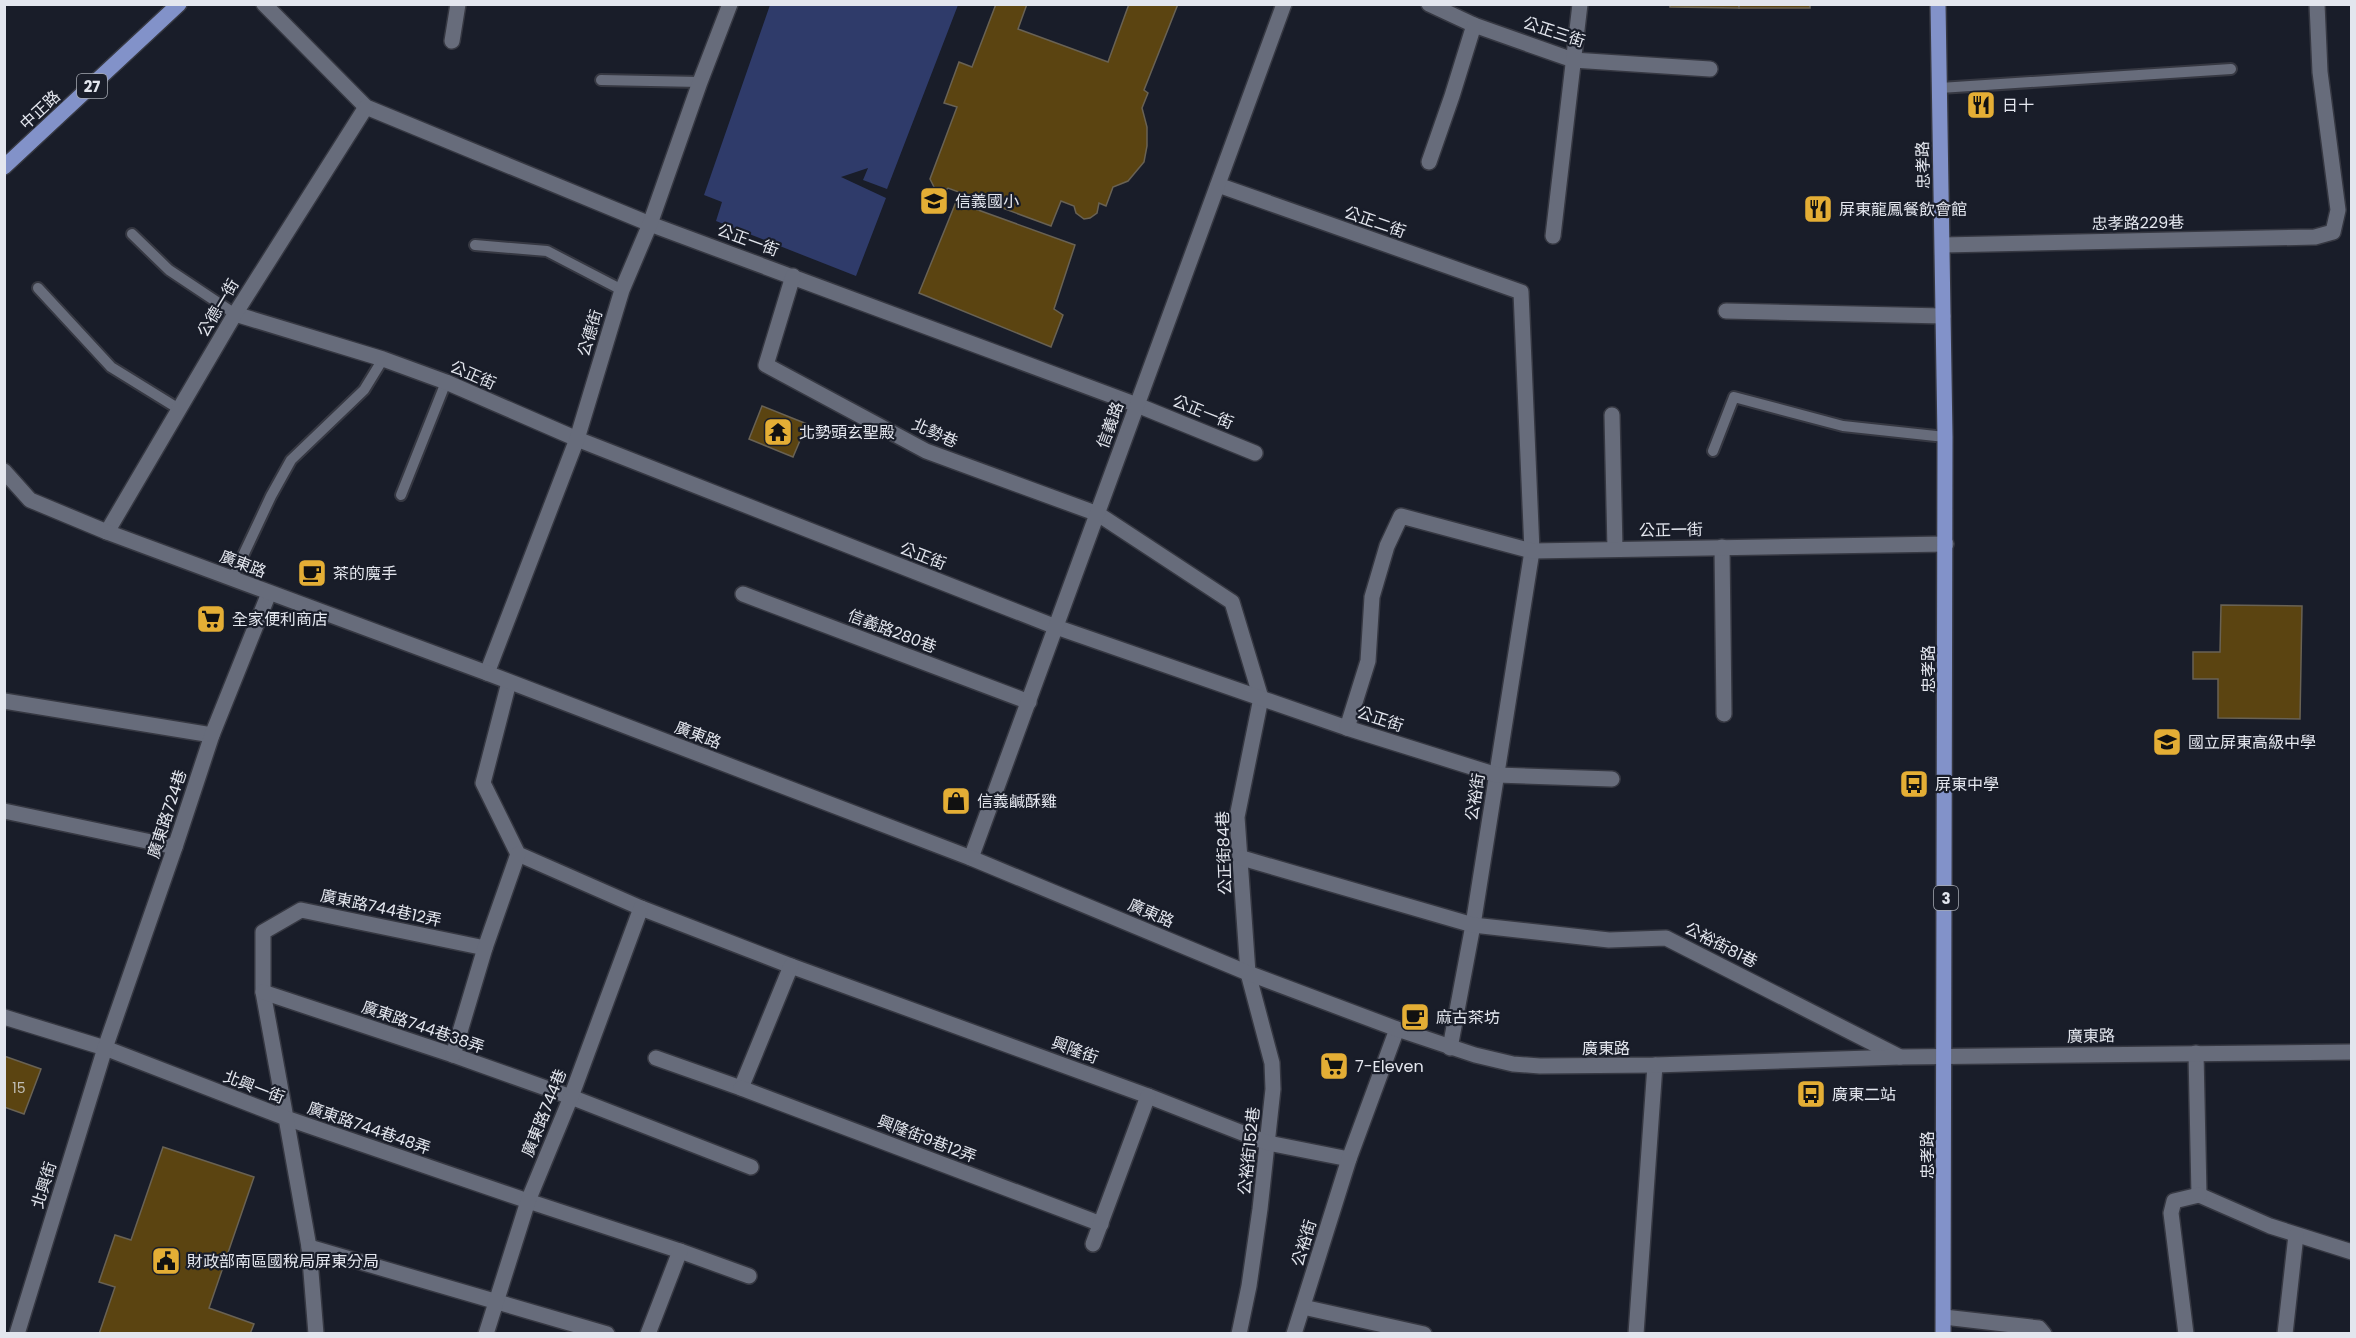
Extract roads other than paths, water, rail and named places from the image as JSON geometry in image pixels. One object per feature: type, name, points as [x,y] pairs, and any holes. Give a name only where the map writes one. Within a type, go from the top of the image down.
[{"type":"main road","name":"中正路","points":[[4,167],[179,4]]},
{"type":"main road","name":"忠孝路","points":[[1938,4],[1946,544],[1944,1334]]},
{"type":"street","name":"公正一街","points":[[264,4],[366,107],[650,224],[1137,405],[1255,453]]},
{"type":"street","points":[[452,41],[458,4]]},
{"type":"street","name":"公德街","points":[[487,673],[577,439],[622,290],[650,224],[730,4]]},
{"type":"street","name":"信義路","points":[[971,858],[1284,4]]},
{"type":"street","name":"公正三街","points":[[1429,4],[1474,25],[1573,60],[1710,69]]},
{"type":"street","points":[[1553,236],[1580,4]]},
{"type":"street","name":"忠孝路229巷","points":[[1943,245],[2315,237],[2333,232],[2338,210],[2320,72],[2317,4]]},
{"type":"street","points":[[1429,162],[1474,25]]},
{"type":"street","name":"公德一街","points":[[107,532],[236,314],[366,107]]},
{"type":"street","name":"公正二街","points":[[1218,185],[1521,292]]},
{"type":"street","name":"北勢巷","points":[[793,276],[766,365],[926,451],[1098,514],[1232,602],[1261,698]]},
{"type":"street","name":"公裕街","points":[[1450,1048],[1473,925],[1532,551],[1521,292]]},
{"type":"street","points":[[1726,311],[1943,316]]},
{"type":"street","name":"公正街","points":[[236,314],[383,359],[446,382],[577,439],[1056,627],[1347,728],[1497,775],[1612,779]]},
{"type":"street","points":[[1612,415],[1615,549]]},
{"type":"street","name":"廣東路","points":[[4,471],[30,500],[107,532],[487,673],[971,858],[1248,973],[1450,1048],[1513,1064],[1655,1065],[1945,1056],[2352,1052]]},
{"type":"street","name":"公正一街","points":[[1347,728],[1368,661],[1372,597],[1387,546],[1401,516],[1532,551],[1946,544]]},
{"type":"street","points":[[1722,548],[1724,714]]},
{"type":"street","name":"廣東路724巷","points":[[105,1048],[212,735],[269,593]]},
{"type":"street","name":"信義路280巷","points":[[743,594],[1029,702]]},
{"type":"street","points":[[509,682],[483,783],[518,854],[642,908],[791,966],[741,1088]]},
{"type":"street","name":"公正街84巷","points":[[1248,973],[1242,858],[1237,817],[1261,698]]},
{"type":"street","points":[[4,701],[212,735]]},
{"type":"street","points":[[4,811],[175,847]]},
{"type":"street","points":[[453,1055],[485,948],[518,854]]},
{"type":"street","name":"公裕街81巷","points":[[1242,858],[1473,925],[1609,940],[1666,938],[1900,1057]]},
{"type":"street","name":"廣東路744巷","points":[[486,1334],[528,1202],[571,1097],[642,908]]},
{"type":"street","name":"廣東路744巷12弄","points":[[263,992],[263,932],[301,910],[485,948]]},
{"type":"street","name":"興隆街","points":[[791,966],[1148,1096],[1268,1143],[1349,1159]]},
{"type":"street","name":"公裕街152巷","points":[[1239,1334],[1249,1286],[1274,1089],[1272,1063],[1248,973]]},
{"type":"street","name":"廣東路744巷38弄","points":[[263,992],[571,1097],[751,1167]]},
{"type":"street","name":"廣東路744巷48弄","points":[[263,992],[286,1118],[749,1276]]},
{"type":"street","name":"北興一街","points":[[4,1017],[105,1048],[286,1118],[309,1247],[316,1334]]},
{"type":"street","name":"公裕街","points":[[1294,1334],[1349,1159],[1397,1029]]},
{"type":"street","name":"北興街","points":[[17,1334],[105,1048]]},
{"type":"street","points":[[2196,1053],[2199,1195]]},
{"type":"street","name":"興隆街9巷12弄","points":[[656,1058],[1101,1224]]},
{"type":"street","points":[[1636,1334],[1655,1065]]},
{"type":"street","points":[[1093,1244],[1148,1096]]},
{"type":"street","points":[[2186,1334],[2171,1213],[2174,1201],[2199,1195],[2270,1226],[2352,1252]]},
{"type":"street","points":[[2285,1334],[2296,1235]]},
{"type":"street","points":[[309,1247],[607,1334]]},
{"type":"street","points":[[648,1334],[680,1251]]},
{"type":"street","points":[[1303,1307],[1424,1334]]},
{"type":"street","points":[[1944,1317],[2039,1328],[2044,1334]]},
{"type":"lane","points":[[1940,88],[2231,69]]},
{"type":"lane","points":[[601,80],[700,82]]},
{"type":"lane","points":[[132,234],[169,270],[236,314]]},
{"type":"lane","points":[[475,245],[547,251],[622,290]]},
{"type":"lane","points":[[38,288],[111,367],[179,409]]},
{"type":"lane","points":[[232,579],[271,496],[291,460],[364,390],[383,359]]},
{"type":"lane","points":[[401,495],[446,382]]},
{"type":"lane","points":[[1713,452],[1734,397],[1843,426],[1945,437]]},
{"type":"place","name":"日十","points":[[1981,105]]},
{"type":"place","name":"信義國小","points":[[934,201]]},
{"type":"place","name":"屏東龍鳳餐飲會館","points":[[1818,209]]},
{"type":"place","name":"北勢頭玄聖殿","points":[[778,432]]},
{"type":"place","name":"茶的魔手","points":[[312,573]]},
{"type":"place","name":"全家便利商店","points":[[211,619]]},
{"type":"place","name":"國立屏東高級中學","points":[[2167,742]]},
{"type":"place","name":"屏東中學","points":[[1914,784]]},
{"type":"place","name":"信義鹹酥雞","points":[[956,801]]},
{"type":"place","name":"麻古茶坊","points":[[1415,1017]]},
{"type":"place","name":"7-Eleven","points":[[1334,1066]]},
{"type":"place","name":"廣東二站","points":[[1811,1094]]},
{"type":"place","name":"財政部南區國稅局屏東分局","points":[[166,1261]]}]
